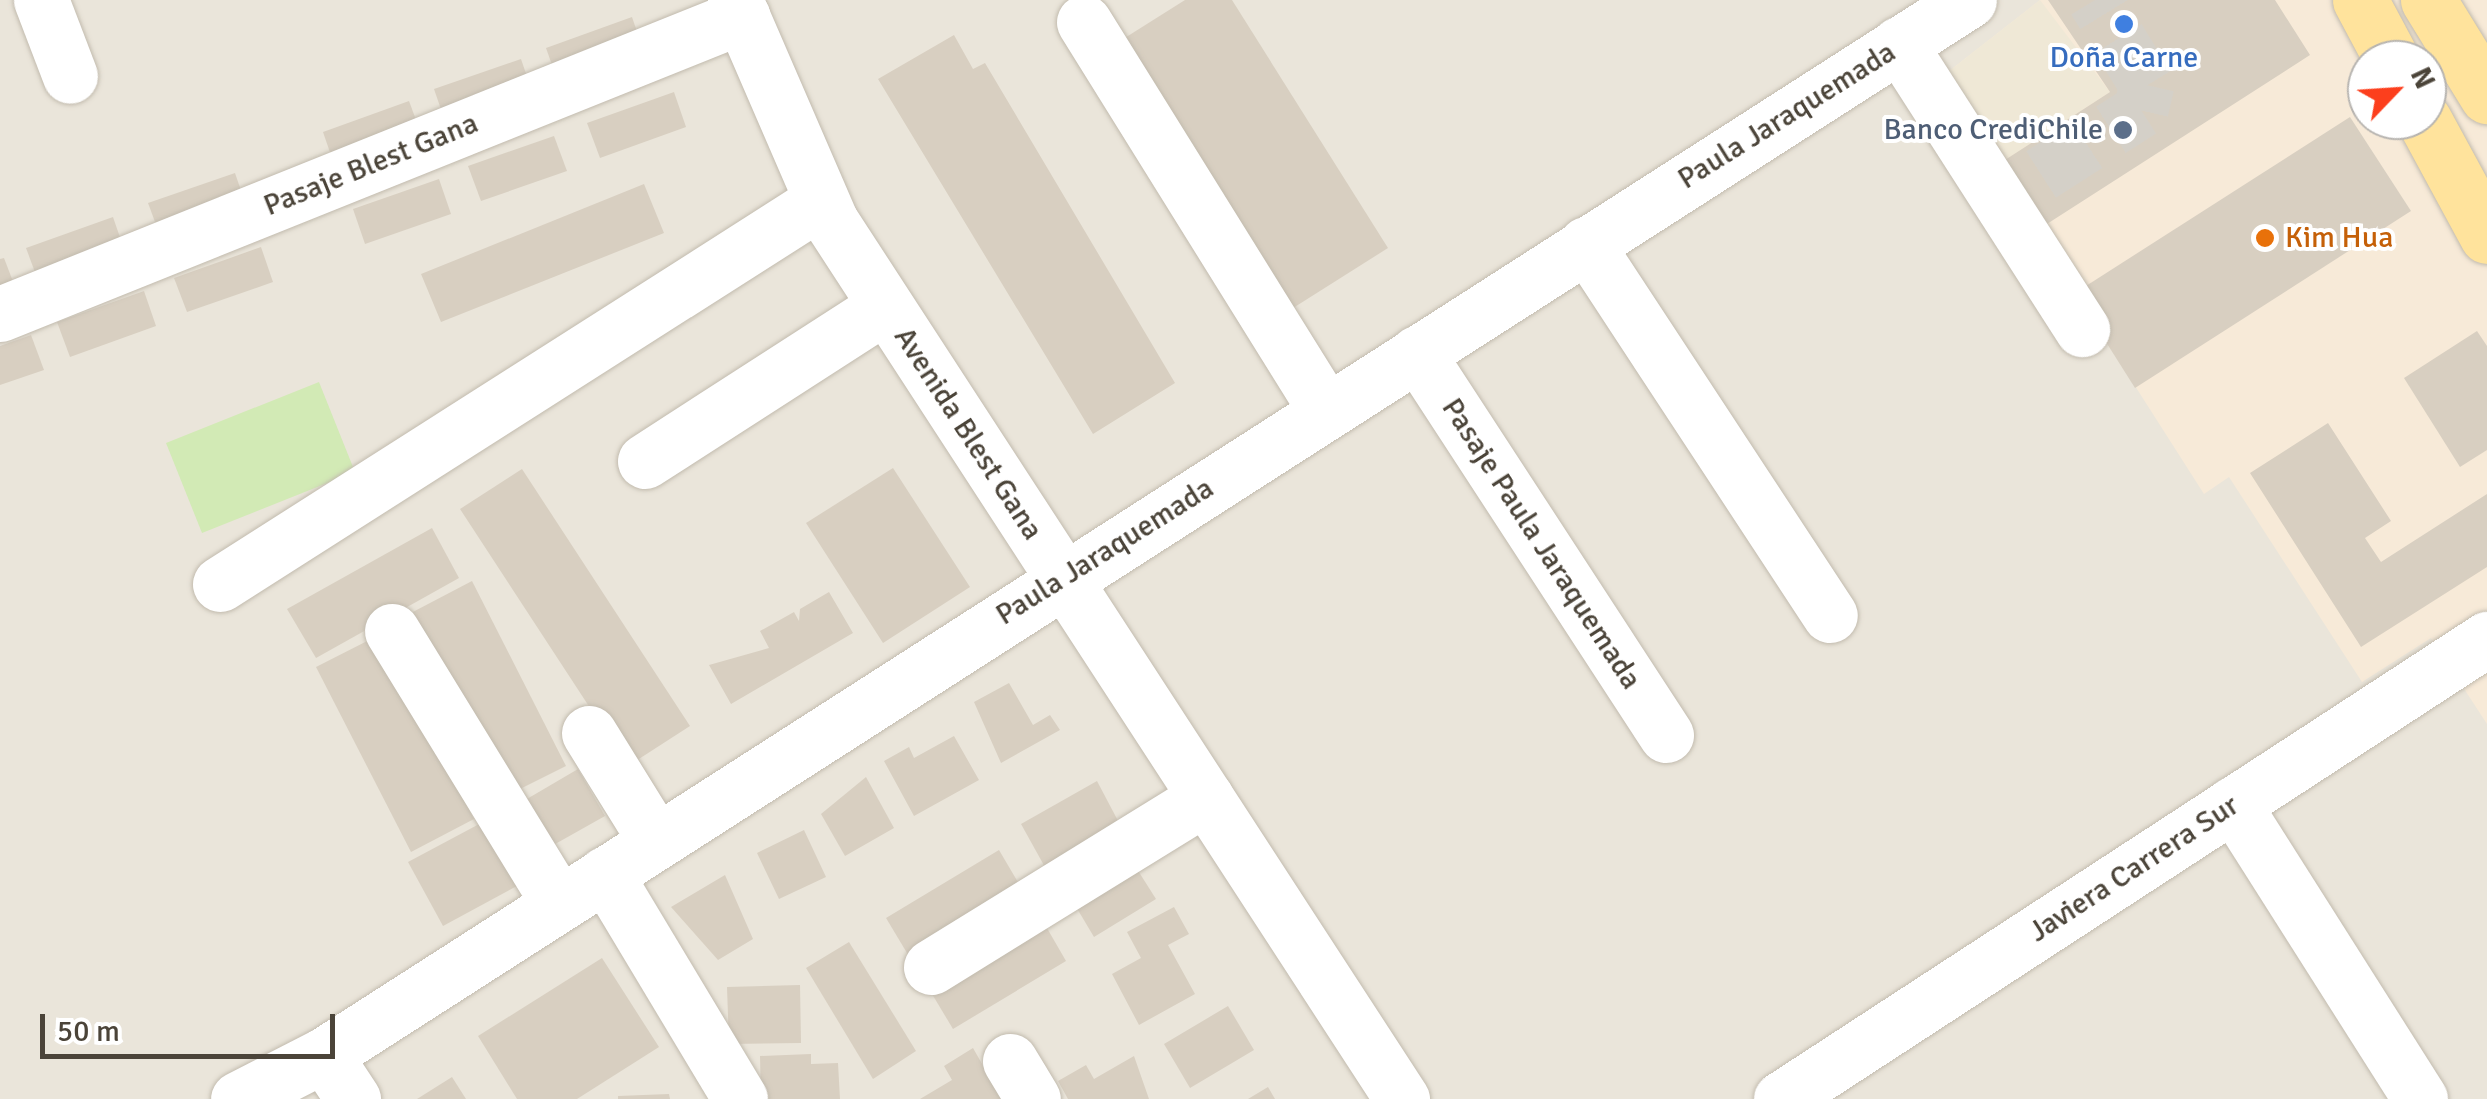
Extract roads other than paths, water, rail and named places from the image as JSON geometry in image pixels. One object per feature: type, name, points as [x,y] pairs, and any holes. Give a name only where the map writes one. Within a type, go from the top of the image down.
[{"type":"main road","points":[[2360,0],[2381,40]]},
{"type":"main road","points":[[2428,0],[2487,96]]},
{"type":"main road","points":[[2435,140],[2487,236]]},
{"type":"street","points":[[41,0],[70,76]]},
{"type":"street","name":"Paula Jaraquemada","points":[[238,1099],[338,1077],[559,904],[1969,0]]},
{"type":"street","name":"Avenida Blest Gana","points":[[739,8],[822,201],[884,306],[1402,1099]]},
{"type":"street","name":"Pasaje Blest Gana","points":[[0,314],[739,8]]},
{"type":"street","points":[[1084,22],[1326,412]]},
{"type":"street","points":[[1900,44],[2082,329]]},
{"type":"street","points":[[220,584],[822,201]]},
{"type":"street","points":[[1586,244],[1830,615]]},
{"type":"street","points":[[1207,276],[1242,332],[1285,345]]},
{"type":"street","points":[[645,461],[884,306]]},
{"type":"street","name":"Pasaje Paula Jaraquemada","points":[[1417,354],[1666,735]]},
{"type":"street","points":[[392,631],[559,904]]},
{"type":"street","name":"Javiera Carrera Sur","points":[[1781,1099],[2487,638]]},
{"type":"street","points":[[589,733],[656,841]]},
{"type":"street","points":[[930,967],[1206,796]]},
{"type":"street","points":[[2234,804],[2420,1099]]},
{"type":"street","points":[[605,874],[740,1099]]},
{"type":"tunnel","points":[[2041,174],[2141,110],[2147,85],[2095,0]]},
{"type":"place","name":"Doña Carne","points":[[2124,24]]},
{"type":"place","name":"Banco CrediChile","points":[[2123,130]]},
{"type":"place","name":"Kim Hua","points":[[2265,238]]}]
